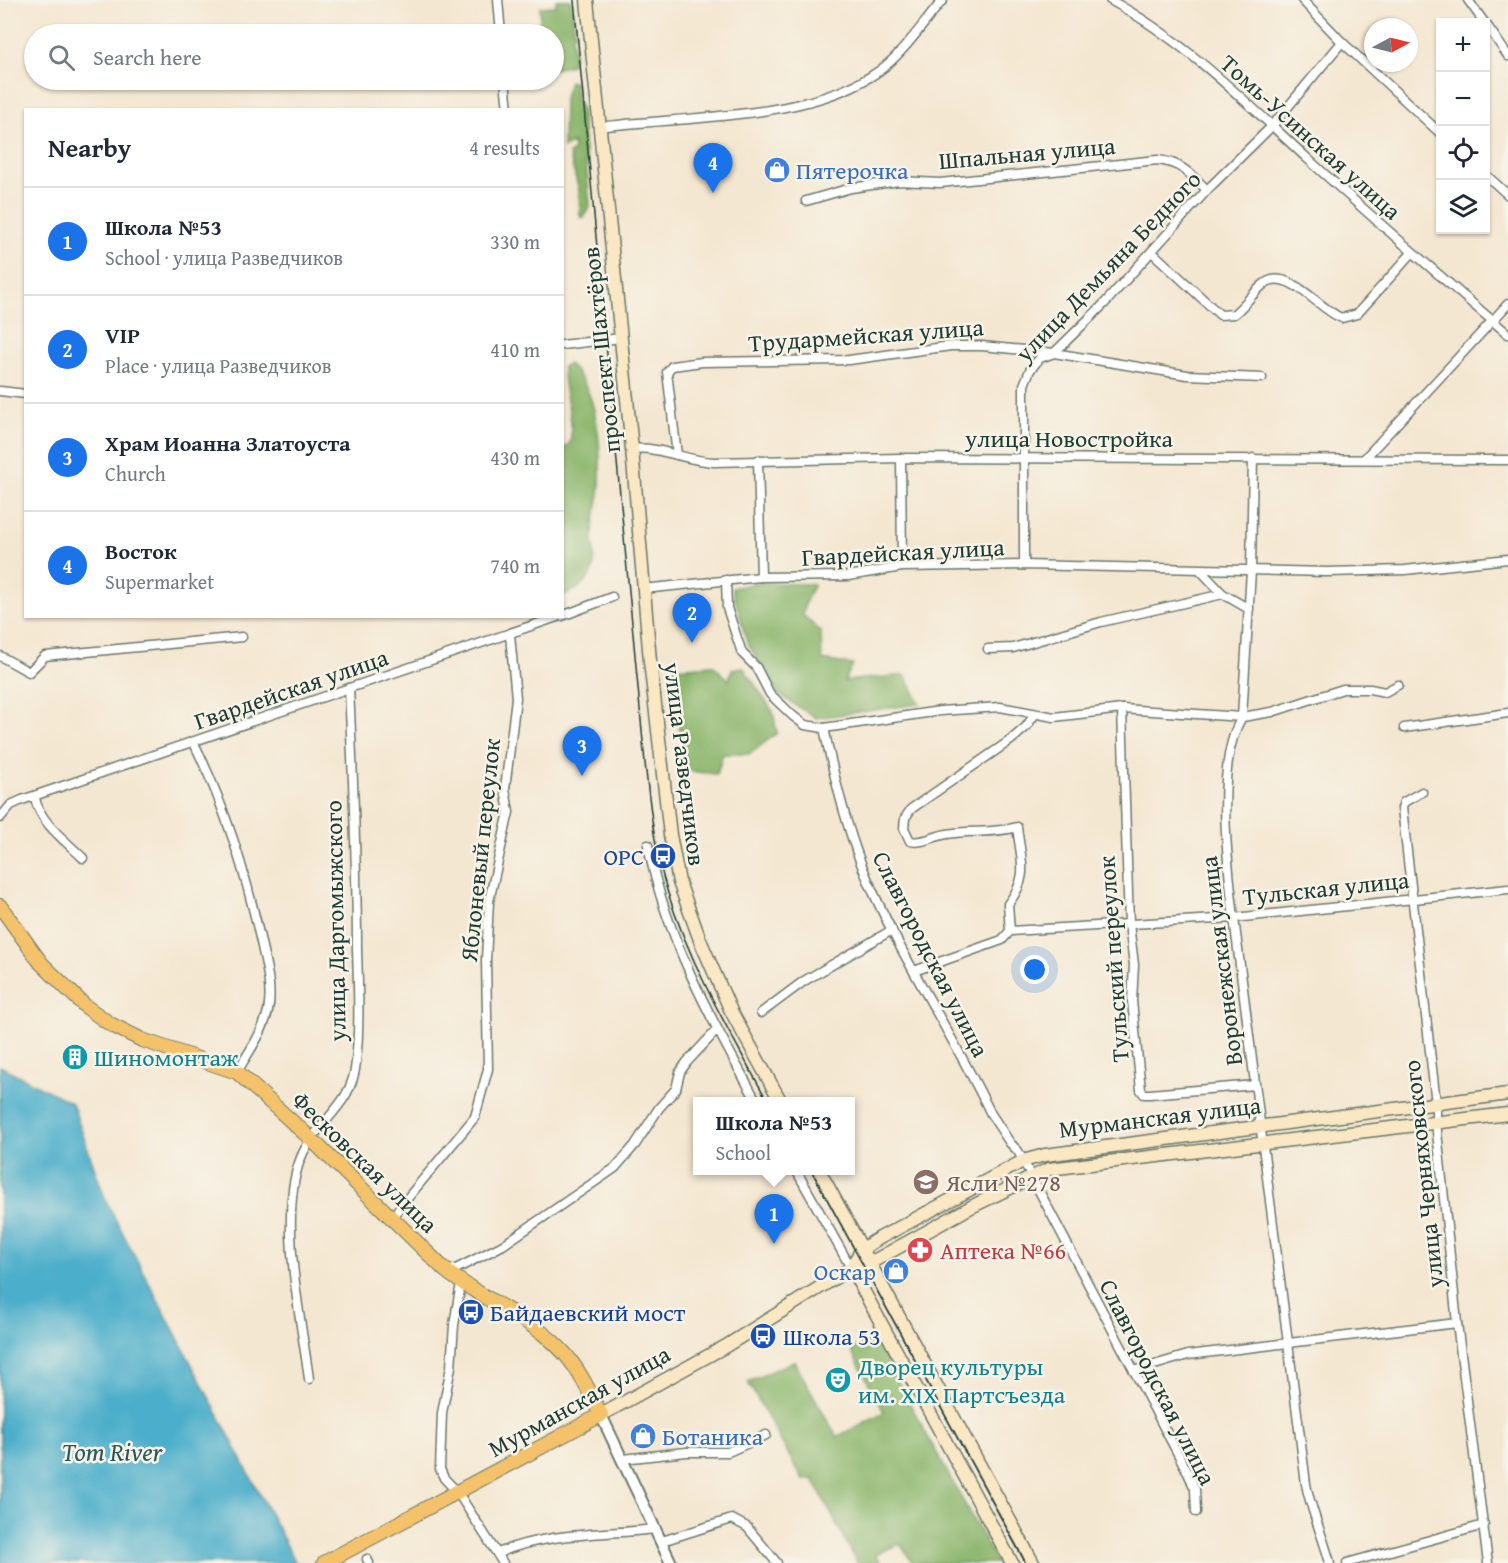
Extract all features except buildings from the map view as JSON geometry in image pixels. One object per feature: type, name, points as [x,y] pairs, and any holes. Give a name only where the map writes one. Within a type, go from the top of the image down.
[{"type":"main road","name":"проспект Шахтёров","points":[[587,0],[632,448],[643,589]]},
{"type":"main road","name":"улица Разведчиков","points":[[643,589],[664,799],[680,882],[717,980],[779,1097]]},
{"type":"main road","name":"Фесковская улица","points":[[0,906],[41,963],[61,986],[102,1018],[142,1040],[237,1072],[310,1138],[445,1270],[461,1283],[524,1321],[558,1347],[581,1376],[601,1415]]},
{"type":"main road","name":"Мурманская улица","points":[[851,1268],[862,1249],[1023,1161],[1089,1148],[1508,1094]]},
{"type":"main road","name":"Мурманская улица","points":[[324,1563],[458,1493],[726,1346],[851,1268],[870,1263],[1030,1176],[1049,1169],[1091,1162],[1508,1114]]},
{"type":"main road","points":[[822,1175],[1033,1563]]},
{"type":"main road","points":[[851,1268],[1012,1563]]},
{"type":"street","points":[[498,0],[500,24]]},
{"type":"street","points":[[599,127],[787,107],[848,87],[884,67],[943,0]]},
{"type":"street","name":"Томь-Усинская улица","points":[[1110,0],[1154,26],[1272,126],[1412,253],[1508,334]]},
{"type":"street","points":[[1302,0],[1342,42],[1436,129]]},
{"type":"street","points":[[1468,0],[1481,18]]},
{"type":"street","points":[[1490,30],[1508,56]]},
{"type":"street","name":"улица Демьяна Бедного","points":[[1024,565],[1022,458],[1024,385],[1030,370],[1040,358],[1054,353],[1153,253],[1207,190],[1272,126],[1342,42]]},
{"type":"street","points":[[506,90],[508,108]]},
{"type":"street","name":"Шпальная улица","points":[[806,201],[851,188],[899,181],[940,183],[1157,160],[1171,161],[1185,168],[1207,190]]},
{"type":"street","points":[[1490,179],[1508,195]]},
{"type":"street","points":[[1153,253],[1220,315],[1233,314],[1265,283],[1273,279],[1285,280],[1342,318],[1357,314],[1412,253]]},
{"type":"street","points":[[1365,458],[1508,304]]},
{"type":"street","points":[[564,345],[621,338]]},
{"type":"street","name":"Трудармейская улица","points":[[677,455],[667,372],[672,366],[702,363],[849,360],[951,346],[1002,346],[1188,375],[1262,378]]},
{"type":"street","points":[[0,391],[24,394]]},
{"type":"street","name":"улица Новостройка","points":[[632,448],[649,447],[698,461],[901,458],[1508,460]]},
{"type":"street","points":[[901,458],[902,567]]},
{"type":"street","name":"Воронежская улица","points":[[1253,458],[1251,571],[1242,717],[1233,733],[1227,794],[1226,841],[1306,1484],[1311,1509],[1320,1526],[1330,1563]]},
{"type":"street","points":[[758,460],[761,577]]},
{"type":"street","name":"Гвардейская улица","points":[[643,589],[761,577],[848,576],[902,567],[1024,565],[1251,571],[1406,570],[1508,559]]},
{"type":"street","points":[[1200,570],[1222,594],[1249,609]]},
{"type":"street","points":[[726,580],[727,608],[742,653],[756,667],[770,694],[793,716],[805,724],[824,728],[956,709],[1000,707],[1035,714],[1069,716],[1102,709],[1122,709],[1242,717],[1309,702],[1343,689],[1370,689],[1384,692],[1398,685]]},
{"type":"street","points":[[988,649],[1013,648],[1101,622],[1222,594]]},
{"type":"street","name":"Гвардейская улица","points":[[564,615],[612,597]]},
{"type":"street","name":"Гвардейская улица","points":[[34,798],[556,618]]},
{"type":"street","name":"Яблоневый переулок","points":[[391,1218],[475,1117],[488,1069],[486,960],[489,901],[508,812],[505,789],[516,698],[510,635]]},
{"type":"street","points":[[0,656],[29,672],[45,656],[242,637]]},
{"type":"street","name":"улица Даргомыжского","points":[[309,1379],[292,1264],[292,1219],[298,1163],[310,1138],[346,1099],[356,1063],[357,876],[349,688]]},
{"type":"street","name":"Тульский переулок","points":[[1122,709],[1129,924],[1134,964],[1132,1001],[1141,1090],[1144,1094],[1255,1085]]},
{"type":"street","points":[[1404,729],[1508,713]]},
{"type":"street","points":[[1010,931],[1008,904],[1019,889],[1022,880],[1017,827],[992,832],[946,834],[916,843],[910,841],[904,828],[905,818],[911,809],[1026,728],[1035,714]]},
{"type":"street","name":"Славгородская улица","points":[[824,728],[832,768],[855,847],[892,930],[992,1114],[1023,1161],[1134,1371],[1195,1490],[1196,1512]]},
{"type":"street","points":[[194,742],[216,788],[235,839],[257,925],[269,994],[268,1012],[260,1032],[237,1072]]},
{"type":"street","name":"улица Черняховского","points":[[1422,792],[1404,802],[1402,808],[1436,1103],[1436,1122],[1457,1323],[1488,1563]]},
{"type":"street","points":[[0,818],[11,805],[34,798],[37,809],[44,819],[83,858]]},
{"type":"street","name":"улица Разведчиков","points":[[648,845],[673,932],[717,1030],[755,1097]]},
{"type":"street","name":"Тульская улица","points":[[914,971],[1002,940],[1010,931],[1234,918],[1508,889]]},
{"type":"street","points":[[761,1013],[804,981],[892,930]]},
{"type":"street","points":[[445,1270],[456,1269],[503,1245],[615,1168],[676,1089],[680,1072],[687,1062],[717,1030]]},
{"type":"street","points":[[799,1175],[851,1268]]},
{"type":"street","points":[[461,1283],[454,1325],[451,1367],[442,1413],[440,1458],[444,1478],[458,1493],[503,1563]]},
{"type":"street","points":[[1134,1371],[1188,1355],[1457,1323]]},
{"type":"street","points":[[601,1415],[672,1563]]},
{"type":"street","points":[[623,1459],[686,1452],[728,1452],[766,1435]]},
{"type":"street","points":[[662,1541],[732,1519],[747,1527],[777,1563]]},
{"type":"street","points":[[1347,1563],[1484,1525]]},
{"type":"street","points":[[498,1553],[513,1546],[559,1537],[656,1529]]},
{"type":"green space","points":[[556,0],[571,0],[575,34],[572,37],[574,54],[571,65],[564,67],[564,24],[540,24],[540,7],[556,6]]},
{"type":"green space","points":[[569,81],[575,83],[576,98],[581,108],[590,206],[583,218],[580,216],[579,190],[569,154],[574,150],[573,143],[564,148],[564,98]]},
{"type":"green space","points":[[568,364],[579,375],[592,404],[599,438],[600,486],[593,532],[595,561],[593,569],[581,586],[564,595],[564,448],[570,443],[571,423],[564,387],[564,366]]},
{"type":"green space","points":[[756,583],[814,584],[805,603],[803,615],[821,632],[822,660],[853,665],[844,681],[905,675],[920,704],[816,718],[779,695],[747,642],[732,588]]},
{"type":"green space","points":[[713,665],[729,680],[732,669],[743,667],[773,712],[777,733],[750,754],[723,754],[717,774],[688,771],[679,724],[674,668]]},
{"type":"green space","points":[[874,1338],[997,1563],[913,1563],[900,1544],[875,1554],[881,1563],[857,1563],[813,1479],[803,1480],[748,1382],[794,1361],[837,1437],[884,1412],[851,1350]]},
{"type":"water","name":"Tom River","points":[[0,1066],[72,1103],[106,1201],[296,1563],[0,1563]]},
{"type":"tram line","points":[[574,0],[645,763],[656,843],[667,890],[687,945],[712,998],[765,1097]]},
{"type":"tram line","points":[[814,1175],[1026,1563]]},
{"type":"place","name":"Пятерочка","points":[[777,170]]},
{"type":"place","name":"Восток","points":[[713,193]]},
{"type":"place","name":"VIP","points":[[692,643]]},
{"type":"place","name":"Храм Иоанна Златоуста","points":[[582,776]]},
{"type":"place","name":"ОРС","points":[[663,856]]},
{"type":"place","name":"Шиномонтаж","points":[[75,1057]]},
{"type":"place","name":"Ясли №278","points":[[926,1182]]},
{"type":"place","name":"Школа №53","points":[[774,1244]]},
{"type":"place","name":"Аптека №66","points":[[920,1250]]},
{"type":"place","name":"Оскар","points":[[896,1271]]},
{"type":"place","name":"Байдаевский мост","points":[[471,1312]]},
{"type":"place","name":"Школа 53","points":[[763,1336]]},
{"type":"place","name":"Дворец культуры им. XIX Партсъезда","points":[[838,1380]]},
{"type":"place","name":"Ботаника","points":[[643,1436]]}]
